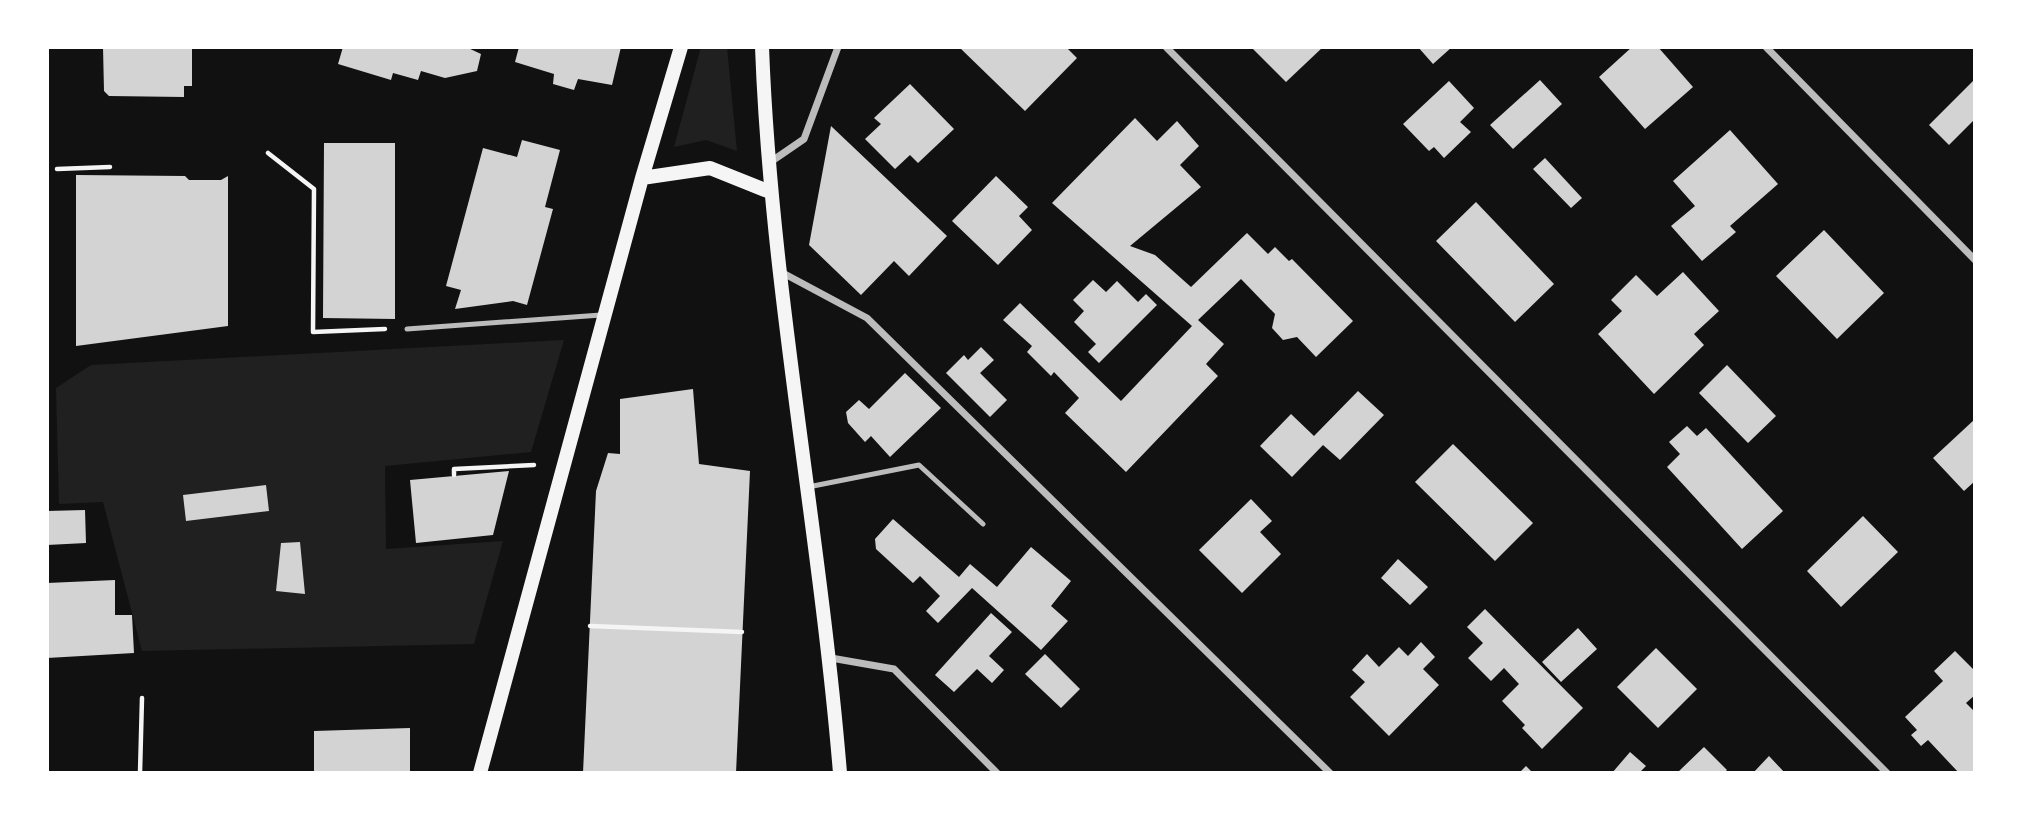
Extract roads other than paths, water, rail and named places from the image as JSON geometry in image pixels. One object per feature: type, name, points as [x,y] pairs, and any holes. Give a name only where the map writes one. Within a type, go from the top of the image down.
[{"type":"main road","points":[[480,773],[642,178],[681,47]]},
{"type":"main road","points":[[762,47],[770,192],[831,658],[840,773]]},
{"type":"main road","points":[[642,178],[710,168],[770,192]]},
{"type":"street","points":[[768,163],[804,139],[838,47]]},
{"type":"street","points":[[1166,47],[1886,773]]},
{"type":"street","points":[[1766,47],[1975,260]]},
{"type":"street","points":[[780,272],[867,317],[1330,773]]},
{"type":"street","points":[[831,658],[894,669],[997,773]]},
{"type":"lane","points":[[407,329],[605,315]]},
{"type":"lane","points":[[808,487],[919,465],[983,524]]}]
